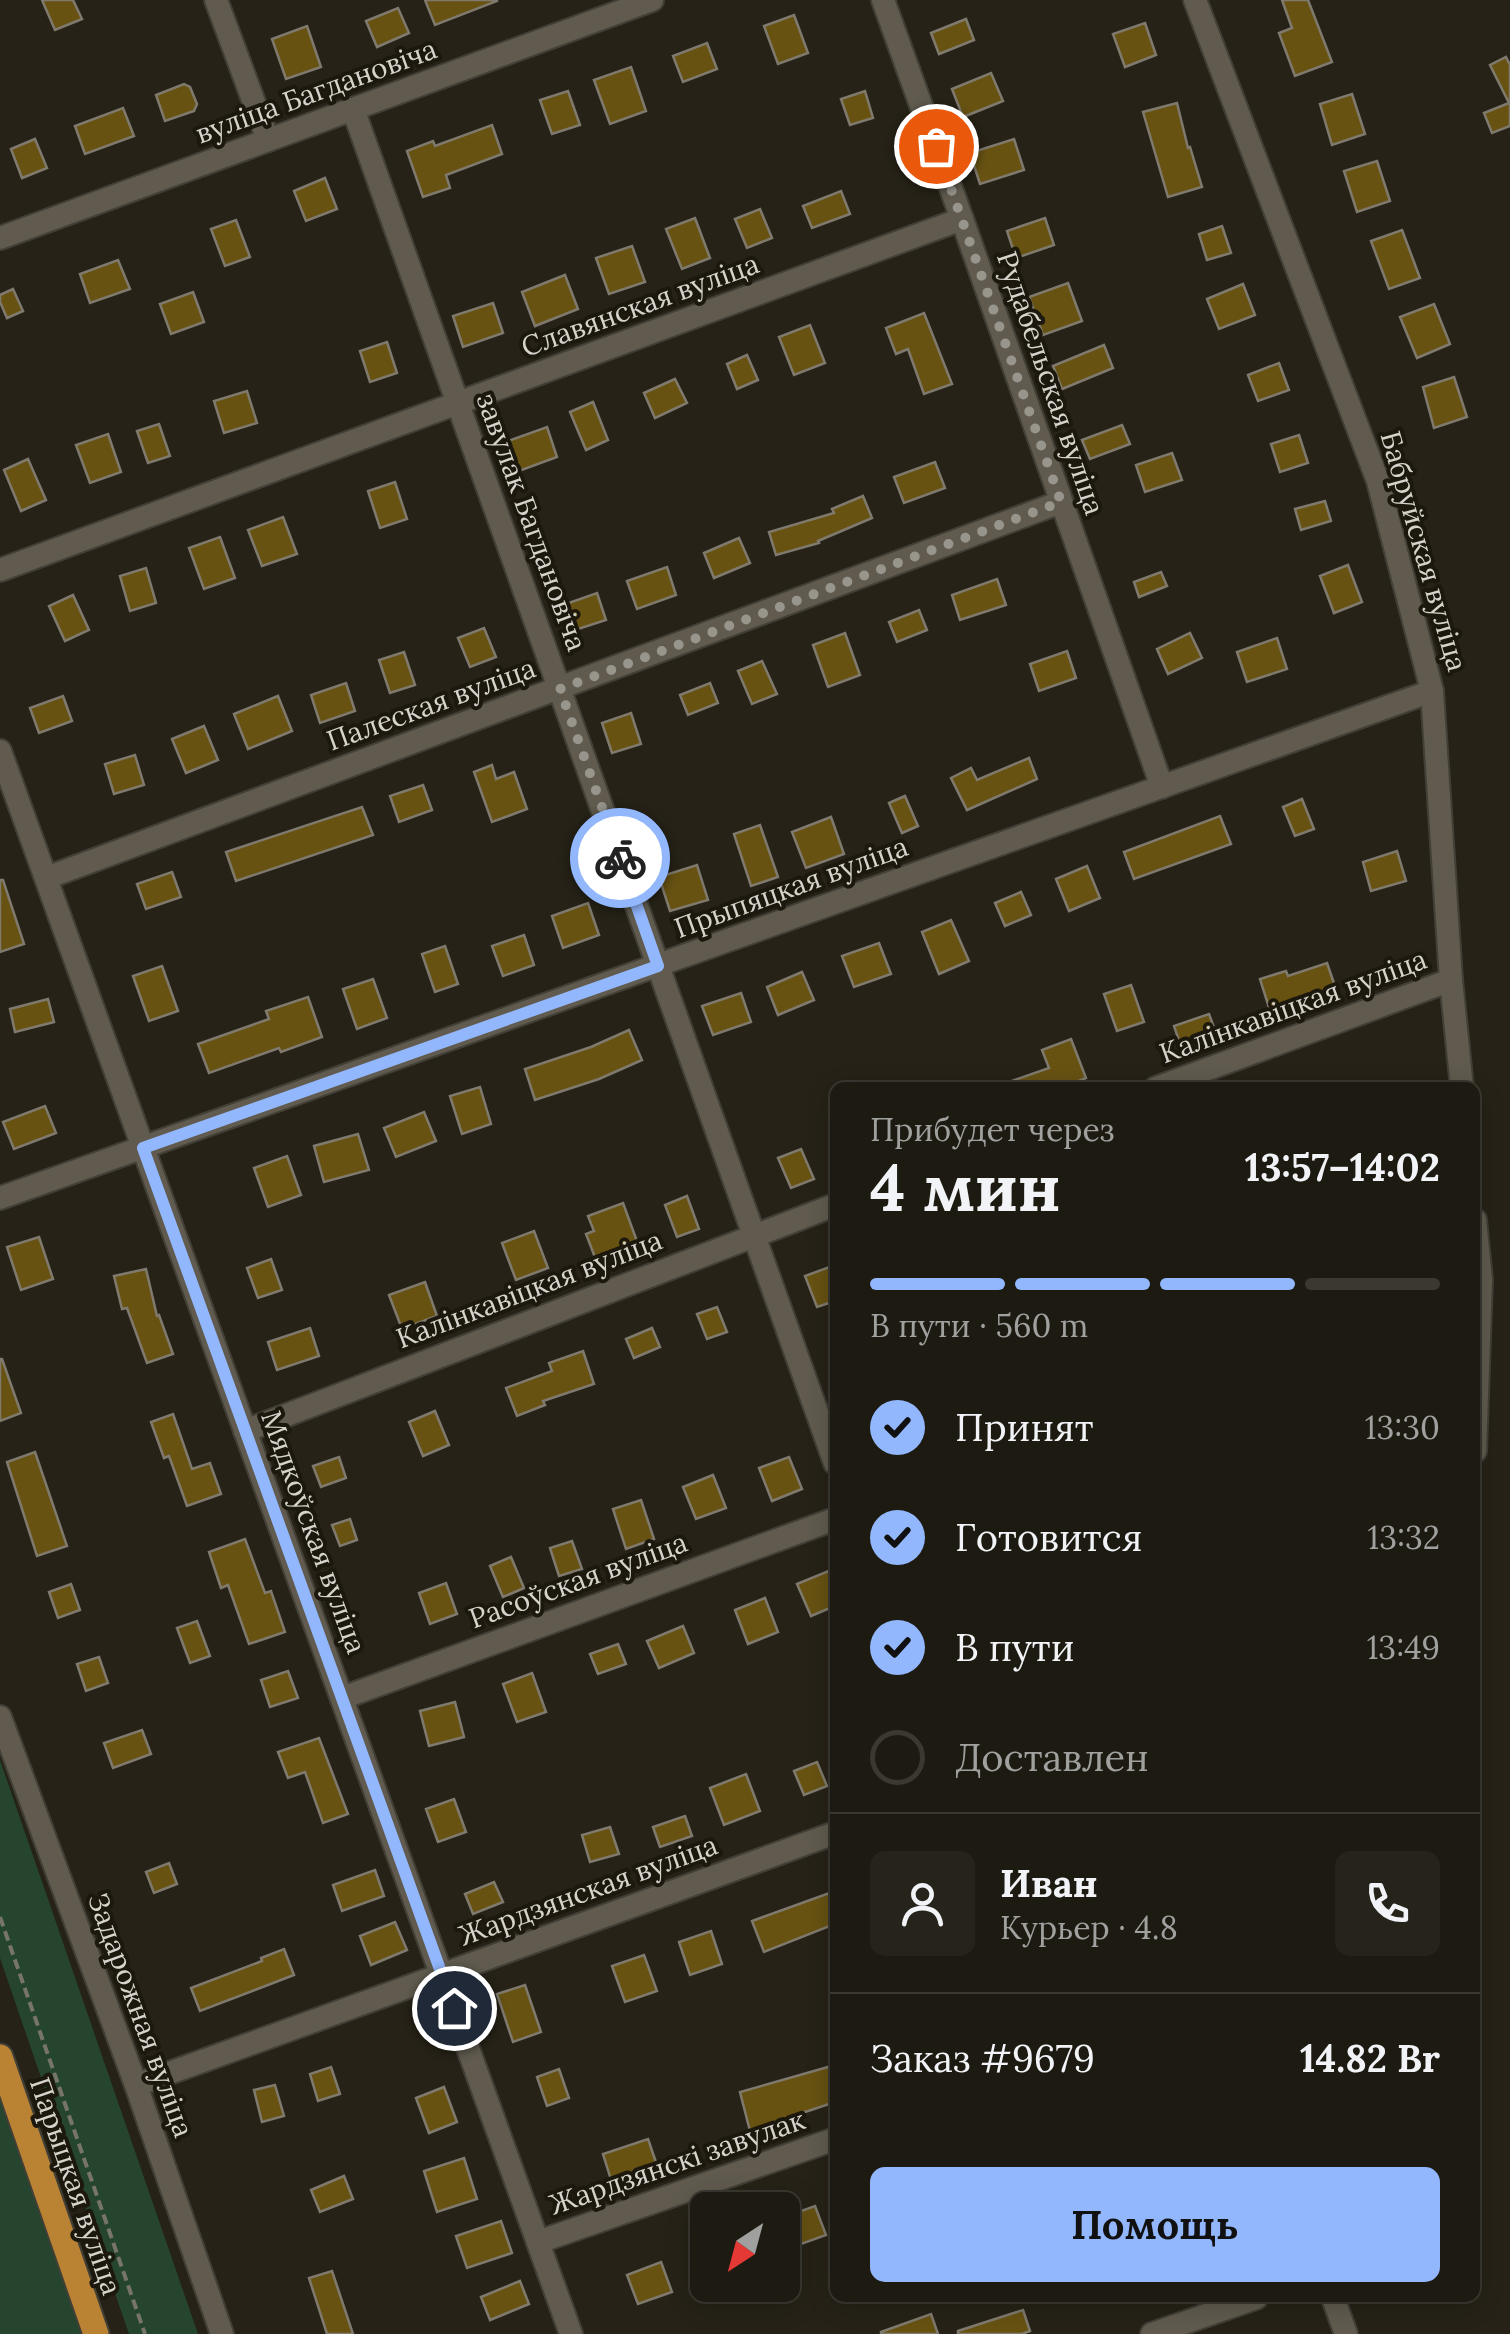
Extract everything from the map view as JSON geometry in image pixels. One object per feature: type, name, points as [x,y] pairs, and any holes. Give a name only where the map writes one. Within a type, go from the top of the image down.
[{"type":"main road","name":"Парыцкая вуліца","points":[[0,2058],[96,2334]]},
{"type":"street","points":[[216,0],[268,140]]},
{"type":"street","name":"вуліца Багдановіча","points":[[0,238],[652,0]]},
{"type":"street","name":"Рудабельская вуліца","points":[[882,0],[1162,786]]},
{"type":"street","name":"Бабруйская вуліца","points":[[1195,0],[1378,480],[1432,691],[1461,1082]]},
{"type":"street","name":"завулак Багдановіча","points":[[353,109],[830,1449]]},
{"type":"street","name":"Славянская вуліца","points":[[0,570],[962,218]]},
{"type":"street","name":"Палеская вуліца","points":[[46,878],[1061,502]]},
{"type":"street","name":"Прыпяцкая вуліца","points":[[0,1198],[1432,691]]},
{"type":"street","name":"Мядкоўская вуліца","points":[[0,751],[571,2334]]},
{"type":"street","name":"Калінкавіцкая вуліца","points":[[1172,1082],[1451,980]]},
{"type":"street","name":"Калінкавіцкая вуліца","points":[[245,1431],[830,1206]]},
{"type":"street","name":"Расоўская вуліца","points":[[342,1698],[830,1521]]},
{"type":"street","name":"Задарожная вуліца","points":[[0,1717],[136,2084],[222,2334]]},
{"type":"street","name":"Жардзянская вуліца","points":[[136,2084],[830,1835]]},
{"type":"street","name":"Жардзянскі завулак","points":[[538,2242],[830,2140]]},
{"type":"street","points":[[1152,2334],[1244,2302]]},
{"type":"street","points":[[1334,2302],[1346,2334]]},
{"type":"path","points":[[0,1917],[146,2334]]},
{"type":"green space","points":[[0,1760],[198,2334],[129,2334],[0,1958]]},
{"type":"green space","points":[[0,2093],[83,2334],[0,2334]]},
{"type":"building","points":[[42,0],[73,0],[82,19],[55,30]]},
{"type":"building","points":[[425,0],[497,0],[497,1],[435,25]]},
{"type":"building","points":[[1282,0],[1308,0],[1332,62],[1295,76],[1279,33],[1292,28]]},
{"type":"building","points":[[398,8],[409,33],[377,47],[366,21]]},
{"type":"building","points":[[794,15],[808,53],[778,64],[764,26]]},
{"type":"building","points":[[966,19],[974,40],[939,54],[931,33]]},
{"type":"building","points":[[1145,23],[1156,55],[1125,67],[1113,34]]},
{"type":"building","points":[[307,26],[321,67],[286,79],[272,39]]},
{"type":"building","points":[[707,43],[717,69],[683,82],[673,56]]},
{"type":"building","points":[[1506,57],[1510,65],[1510,126],[1492,133],[1484,113],[1509,103],[1490,65]]},
{"type":"building","points":[[631,67],[646,111],[610,124],[594,80]]},
{"type":"building","points":[[991,73],[1003,101],[963,117],[952,89]]},
{"type":"building","points":[[184,84],[190,87],[197,104],[194,111],[165,121],[156,95]]},
{"type":"building","points":[[568,91],[580,125],[552,134],[540,100]]},
{"type":"building","points":[[865,91],[873,118],[850,125],[841,99]]},
{"type":"building","points":[[1352,94],[1365,134],[1332,145],[1320,104]]},
{"type":"building","points":[[1177,103],[1202,187],[1168,197],[1143,112]]},
{"type":"building","points":[[123,108],[134,136],[85,154],[75,126]]},
{"type":"building","points":[[492,125],[502,154],[446,175],[450,188],[423,197],[407,151],[433,141],[435,146]]},
{"type":"building","points":[[35,139],[47,168],[22,178],[11,149]]},
{"type":"building","points":[[1014,139],[1024,170],[980,184],[970,153]]},
{"type":"building","points":[[1377,161],[1390,201],[1357,212],[1344,171]]},
{"type":"building","points":[[325,178],[337,209],[306,221],[294,191]]},
{"type":"building","points":[[841,191],[850,214],[812,228],[803,206]]},
{"type":"building","points":[[760,209],[772,238],[747,248],[735,219]]},
{"type":"building","points":[[695,218],[710,258],[682,269],[666,229]]},
{"type":"building","points":[[1045,218],[1054,245],[1016,258],[1007,231]]},
{"type":"building","points":[[236,220],[250,257],[225,266],[211,229]]},
{"type":"building","points":[[1222,226],[1231,253],[1207,260],[1199,234]]},
{"type":"building","points":[[1402,230],[1420,278],[1389,289],[1371,241]]},
{"type":"building","points":[[632,246],[645,282],[609,294],[596,258]]},
{"type":"building","points":[[118,260],[130,289],[90,303],[80,274]]},
{"type":"building","points":[[565,275],[578,309],[535,326],[522,292]]},
{"type":"building","points":[[1068,283],[1082,321],[1043,335],[1029,297]]},
{"type":"building","points":[[1243,284],[1255,315],[1219,329],[1207,299]]},
{"type":"building","points":[[13,289],[23,311],[7,318],[0,295]]},
{"type":"building","points":[[193,292],[204,322],[171,334],[160,304]]},
{"type":"building","points":[[493,303],[503,333],[463,347],[453,316]]},
{"type":"building","points":[[1434,304],[1450,344],[1417,358],[1400,317]]},
{"type":"building","points":[[924,313],[952,384],[924,394],[908,349],[896,354],[886,328]]},
{"type":"building","points":[[810,325],[825,363],[794,375],[779,337]]},
{"type":"building","points":[[387,342],[397,373],[370,382],[360,351]]},
{"type":"building","points":[[1104,345],[1113,368],[1062,389],[1053,366]]},
{"type":"building","points":[[747,355],[758,380],[737,389],[727,364]]},
{"type":"building","points":[[1279,363],[1289,390],[1258,401],[1248,375]]},
{"type":"building","points":[[1454,377],[1467,417],[1434,428],[1423,387]]},
{"type":"building","points":[[675,379],[687,403],[655,418],[644,393]]},
{"type":"building","points":[[247,391],[257,423],[224,433],[214,401]]},
{"type":"building","points":[[593,402],[608,440],[586,450],[570,412]]},
{"type":"building","points":[[159,424],[170,456],[148,463],[137,431]]},
{"type":"building","points":[[1122,425],[1130,444],[1090,459],[1082,440]]},
{"type":"building","points":[[547,427],[557,457],[519,471],[508,441]]},
{"type":"building","points":[[108,434],[121,472],[90,483],[76,445]]},
{"type":"building","points":[[1299,435],[1308,463],[1280,472],[1271,444]]},
{"type":"building","points":[[1172,453],[1182,480],[1145,492],[1136,465]]},
{"type":"building","points":[[28,459],[46,500],[21,511],[4,470]]},
{"type":"building","points":[[935,462],[945,488],[904,503],[894,477]]},
{"type":"building","points":[[395,482],[407,519],[380,528],[368,491]]},
{"type":"building","points":[[863,496],[872,518],[819,543],[776,555],[769,532],[834,513],[832,509]]},
{"type":"building","points":[[1325,501],[1331,521],[1301,530],[1295,509]]},
{"type":"building","points":[[283,517],[297,554],[262,566],[248,530]]},
{"type":"building","points":[[220,537],[235,578],[204,589],[189,548]]},
{"type":"building","points":[[739,538],[750,563],[714,578],[704,553]]},
{"type":"building","points":[[1348,565],[1362,602],[1334,613],[1320,576]]},
{"type":"building","points":[[667,567],[676,595],[637,609],[627,581]]},
{"type":"building","points":[[146,568],[156,603],[130,611],[120,576]]},
{"type":"building","points":[[1161,572],[1167,586],[1139,597],[1134,582]]},
{"type":"building","points":[[997,579],[1006,605],[960,620],[952,595]]},
{"type":"building","points":[[597,593],[606,620],[569,632],[560,606]]},
{"type":"building","points":[[73,595],[89,630],[65,641],[49,606]]},
{"type":"building","points":[[919,610],[927,630],[897,642],[889,622]]},
{"type":"building","points":[[484,628],[496,657],[470,667],[458,638]]},
{"type":"building","points":[[845,633],[860,675],[828,687],[813,645]]},
{"type":"building","points":[[1190,633],[1202,658],[1168,674],[1157,649]]},
{"type":"building","points":[[1277,638],[1287,669],[1247,682],[1237,652]]},
{"type":"building","points":[[1067,651],[1076,678],[1039,691],[1030,664]]},
{"type":"building","points":[[404,652],[415,685],[390,693],[379,660]]},
{"type":"building","points":[[762,661],[777,694],[752,704],[738,671]]},
{"type":"building","points":[[346,683],[355,711],[320,723],[311,695]]},
{"type":"building","points":[[710,683],[718,703],[688,715],[680,695]]},
{"type":"building","points":[[63,696],[72,721],[39,733],[30,708]]},
{"type":"building","points":[[278,696],[292,731],[248,749],[234,714]]},
{"type":"building","points":[[631,713],[641,744],[612,753],[602,723]]},
{"type":"building","points":[[204,726],[218,760],[186,773],[172,739]]},
{"type":"building","points":[[135,755],[144,785],[114,794],[105,764]]},
{"type":"building","points":[[1029,758],[1037,779],[967,810],[951,778],[971,768],[977,780]]},
{"type":"building","points":[[492,765],[496,779],[514,772],[527,809],[492,822],[474,772]]},
{"type":"building","points":[[423,785],[432,810],[399,822],[390,796]]},
{"type":"building","points":[[905,796],[918,826],[902,833],[889,803]]},
{"type":"building","points":[[1302,799],[1314,829],[1295,836],[1283,807]]},
{"type":"building","points":[[362,807],[373,835],[236,881],[226,852]]},
{"type":"building","points":[[1220,816],[1231,844],[1134,879],[1124,852]]},
{"type":"building","points":[[831,817],[844,854],[806,868],[792,832]]},
{"type":"building","points":[[760,825],[778,877],[751,886],[734,834]]},
{"type":"building","points":[[1397,851],[1406,881],[1371,891],[1363,862]]},
{"type":"building","points":[[697,865],[708,900],[670,911],[659,877]]},
{"type":"building","points":[[1087,866],[1100,898],[1069,911],[1056,879]]},
{"type":"building","points":[[172,872],[181,897],[146,909],[137,884]]},
{"type":"building","points":[[0,880],[24,944],[0,952]]},
{"type":"building","points":[[1021,892],[1031,915],[1005,926],[995,903]]},
{"type":"building","points":[[588,903],[599,935],[563,948],[552,916]]},
{"type":"building","points":[[951,920],[969,961],[939,974],[922,932]]},
{"type":"building","points":[[524,935],[534,965],[503,976],[492,946]]},
{"type":"building","points":[[879,943],[891,974],[854,987],[842,956]]},
{"type":"building","points":[[445,946],[458,984],[435,992],[422,954]]},
{"type":"building","points":[[1327,963],[1336,989],[1296,1001],[1297,1005],[1271,1014],[1260,979],[1286,971],[1288,976]]},
{"type":"building","points":[[162,966],[178,1011],[149,1021],[133,976]]},
{"type":"building","points":[[802,972],[814,1000],[778,1015],[767,987]]},
{"type":"building","points":[[373,979],[387,1018],[357,1029],[343,989]]},
{"type":"building","points":[[1131,985],[1144,1022],[1117,1031],[1104,994]]},
{"type":"building","points":[[741,993],[751,1022],[713,1035],[702,1006]]},
{"type":"building","points":[[308,997],[322,1037],[209,1073],[198,1044],[269,1019],[266,1011]]},
{"type":"building","points":[[48,999],[54,1022],[15,1032],[10,1009]]},
{"type":"building","points":[[1209,1014],[1218,1038],[1182,1050],[1174,1026]]},
{"type":"building","points":[[629,1030],[642,1060],[535,1100],[525,1069]]},
{"type":"building","points":[[1071,1039],[1086,1078],[1076,1082],[1009,1082],[1049,1068],[1042,1050]]},
{"type":"building","points":[[480,1087],[491,1124],[462,1134],[450,1096]]},
{"type":"building","points":[[45,1106],[56,1133],[14,1149],[3,1122]]},
{"type":"building","points":[[424,1112],[436,1141],[396,1157],[384,1128]]},
{"type":"building","points":[[358,1134],[369,1170],[324,1182],[314,1146]]},
{"type":"building","points":[[801,1149],[814,1179],[791,1188],[778,1158]]},
{"type":"building","points":[[287,1156],[301,1195],[268,1207],[254,1168]]},
{"type":"building","points":[[687,1196],[699,1229],[677,1237],[665,1205]]},
{"type":"building","points":[[623,1203],[638,1244],[596,1260],[586,1234],[594,1231],[588,1216]]},
{"type":"building","points":[[534,1231],[548,1268],[516,1280],[502,1243]]},
{"type":"building","points":[[39,1237],[53,1279],[21,1290],[7,1247]]},
{"type":"building","points":[[271,1259],[282,1290],[258,1298],[247,1268]]},
{"type":"building","points":[[830,1267],[830,1303],[817,1307],[805,1276]]},
{"type":"building","points":[[146,1269],[157,1316],[173,1354],[147,1363],[127,1308],[122,1309],[114,1276]]},
{"type":"building","points":[[425,1282],[437,1316],[402,1329],[389,1295]]},
{"type":"building","points":[[717,1307],[727,1332],[707,1339],[697,1314]]},
{"type":"building","points":[[310,1328],[319,1356],[277,1370],[268,1342]]},
{"type":"building","points":[[652,1328],[660,1347],[634,1358],[626,1339]]},
{"type":"building","points":[[583,1351],[594,1384],[543,1401],[545,1405],[517,1416],[506,1388],[552,1371],[549,1363]]},
{"type":"building","points":[[0,1359],[21,1413],[0,1421]]},
{"type":"building","points":[[435,1411],[449,1445],[423,1456],[409,1422]]},
{"type":"building","points":[[173,1414],[192,1469],[210,1463],[221,1494],[187,1506],[169,1456],[164,1458],[151,1422]]},
{"type":"building","points":[[35,1452],[67,1546],[37,1556],[7,1462]]},
{"type":"building","points":[[339,1457],[346,1478],[321,1487],[313,1466]]},
{"type":"building","points":[[789,1457],[802,1489],[772,1501],[759,1468]]},
{"type":"building","points":[[713,1475],[726,1508],[696,1519],[683,1487]]},
{"type":"building","points":[[641,1500],[654,1539],[626,1549],[613,1509]]},
{"type":"building","points":[[350,1519],[357,1540],[340,1546],[332,1525]]},
{"type":"building","points":[[245,1539],[265,1593],[271,1591],[285,1632],[249,1644],[228,1585],[221,1588],[209,1552]]},
{"type":"building","points":[[572,1541],[582,1569],[559,1576],[550,1548]]},
{"type":"building","points":[[511,1557],[524,1588],[503,1597],[490,1566]]},
{"type":"building","points":[[830,1570],[830,1608],[811,1616],[797,1584]]},
{"type":"building","points":[[446,1583],[457,1614],[430,1624],[419,1593]]},
{"type":"building","points":[[71,1584],[80,1610],[58,1618],[49,1592]]},
{"type":"building","points":[[765,1598],[778,1632],[748,1644],[735,1610]]},
{"type":"building","points":[[197,1621],[210,1656],[190,1663],[177,1628]]},
{"type":"building","points":[[683,1626],[694,1653],[659,1668],[647,1641]]},
{"type":"building","points":[[618,1644],[626,1664],[598,1674],[590,1654]]},
{"type":"building","points":[[99,1657],[108,1683],[86,1691],[77,1664]]},
{"type":"building","points":[[288,1671],[298,1698],[270,1707],[261,1680]]},
{"type":"building","points":[[532,1673],[546,1712],[517,1722],[503,1684]]},
{"type":"building","points":[[455,1702],[464,1737],[429,1746],[420,1711]]},
{"type":"building","points":[[142,1730],[151,1754],[113,1768],[104,1743]]},
{"type":"building","points":[[319,1738],[348,1814],[323,1823],[305,1772],[288,1778],[278,1752]]},
{"type":"building","points":[[817,1762],[827,1786],[804,1795],[794,1771]]},
{"type":"building","points":[[746,1774],[760,1811],[724,1825],[710,1788]]},
{"type":"building","points":[[454,1799],[466,1832],[438,1842],[426,1809]]},
{"type":"building","points":[[685,1816],[692,1836],[660,1847],[653,1827]]},
{"type":"building","points":[[610,1827],[619,1854],[590,1862],[582,1835]]},
{"type":"building","points":[[169,1863],[177,1884],[154,1893],[146,1872]]},
{"type":"building","points":[[375,1870],[384,1896],[342,1911],[333,1885]]},
{"type":"building","points":[[494,1882],[503,1902],[473,1914],[465,1894]]},
{"type":"building","points":[[830,1893],[830,1926],[764,1952],[752,1921]]},
{"type":"building","points":[[395,1922],[407,1950],[371,1965],[360,1936]]},
{"type":"building","points":[[711,1931],[722,1964],[690,1975],[679,1942]]},
{"type":"building","points":[[284,1949],[294,1975],[200,2011],[191,1988]]},
{"type":"building","points":[[644,1955],[657,1991],[625,2002],[612,1966]]},
{"type":"building","points":[[525,1985],[541,2032],[513,2042],[497,1994]]},
{"type":"building","points":[[830,2066],[830,2104],[799,2114],[800,2117],[750,2131],[740,2092]]},
{"type":"building","points":[[331,2067],[340,2094],[318,2101],[310,2074]]},
{"type":"building","points":[[559,2069],[569,2098],[547,2106],[537,2077]]},
{"type":"building","points":[[275,2085],[284,2116],[262,2122],[254,2090]]},
{"type":"building","points":[[444,2087],[457,2122],[429,2133],[416,2098]]},
{"type":"building","points":[[648,2139],[658,2168],[612,2183],[603,2154]]},
{"type":"building","points":[[464,2158],[477,2199],[437,2212],[424,2171]]},
{"type":"building","points":[[344,2176],[353,2199],[320,2212],[311,2190]]},
{"type":"building","points":[[815,2206],[826,2235],[801,2244],[800,2211]]},
{"type":"building","points":[[501,2221],[512,2253],[467,2268],[456,2236]]},
{"type":"building","points":[[661,2262],[672,2292],[638,2304],[627,2275]]},
{"type":"building","points":[[332,2271],[353,2334],[327,2334],[309,2278]]},
{"type":"building","points":[[520,2281],[529,2304],[490,2320],[481,2297]]},
{"type":"building","points":[[1023,2310],[1030,2331],[1022,2334],[958,2334],[958,2331]]},
{"type":"building","points":[[931,2314],[938,2334],[881,2334],[881,2332]]},
{"type":"way so far","points":[[620,858],[560,689],[1061,502],[936,146]]},
{"type":"route","points":[[454,2008],[143,1148],[658,966],[620,858]]}]
